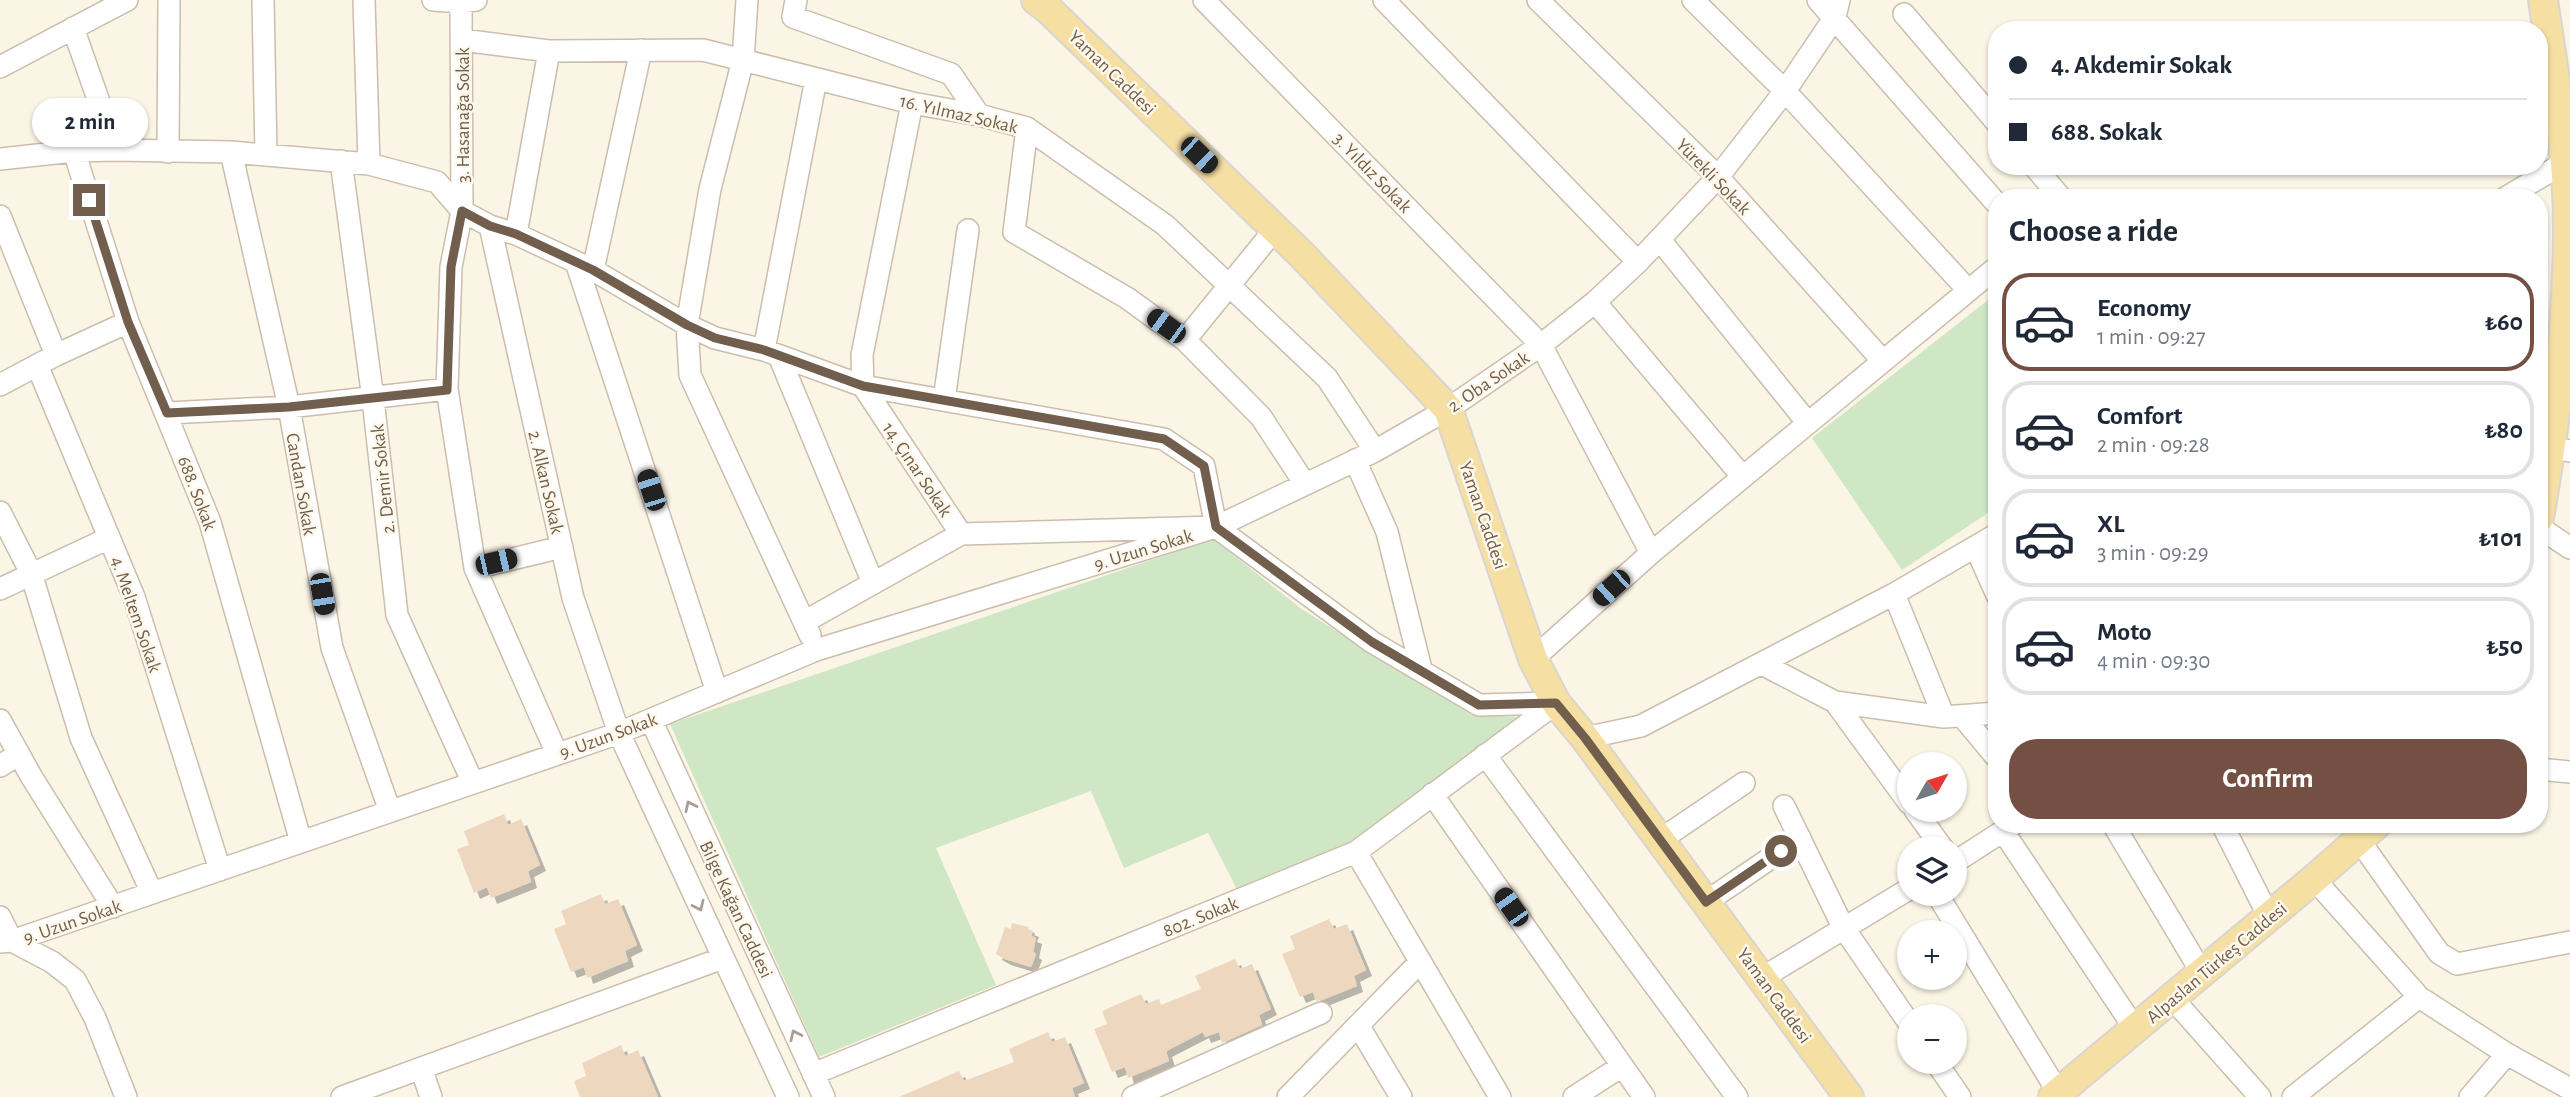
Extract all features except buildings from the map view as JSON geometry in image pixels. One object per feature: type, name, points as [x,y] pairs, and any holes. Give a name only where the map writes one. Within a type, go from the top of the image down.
[{"type":"main road","name":"Yaman Caddesi","points":[[1036,0],[1275,229],[1448,409],[1532,659],[1556,703],[1585,738],[1849,1097]]},
{"type":"main road","points":[[2543,0],[2563,84],[2568,226],[2561,449],[2548,490]]},
{"type":"main road","name":"Alpaslan Türkeş Caddesi","points":[[2056,1095],[2367,833]]},
{"type":"street","points":[[0,67],[127,0]]},
{"type":"street","points":[[168,152],[169,0]]},
{"type":"street","points":[[263,0],[266,155]]},
{"type":"street","points":[[364,0],[369,164]]},
{"type":"street","points":[[433,0],[469,1]]},
{"type":"street","points":[[747,0],[743,60],[710,189],[687,325],[690,375],[816,649]]},
{"type":"street","points":[[796,0],[793,18],[951,74],[979,115]]},
{"type":"street","name":"3. Yıldız Sokak","points":[[1204,0],[1541,345],[1651,553]]},
{"type":"street","points":[[1384,0],[1638,262]]},
{"type":"street","name":"Yürekli Sokak","points":[[1538,0],[1718,177],[1882,360]]},
{"type":"street","points":[[1693,0],[1785,91],[1968,289]]},
{"type":"street","points":[[1818,0],[1837,8],[1988,193]]},
{"type":"street","name":"3. Hasanağa Sokak","points":[[469,1],[462,40],[462,211],[451,267],[447,390],[475,568],[557,754]]},
{"type":"street","name":"2. Oba Sokak","points":[[1216,527],[1375,451],[1448,409],[1541,345],[1595,302],[1660,240],[1718,177],[1785,91],[1837,8]]},
{"type":"street","points":[[1903,14],[1988,113]]},
{"type":"street","points":[[73,28],[116,150]]},
{"type":"street","name":"16. Yılmaz Sokak","points":[[462,40],[549,51],[704,50],[912,103],[979,115],[1027,128],[1166,225],[1327,378],[1375,451]]},
{"type":"street","points":[[641,50],[585,266],[718,692]]},
{"type":"street","points":[[516,234],[549,51]]},
{"type":"street","points":[[816,79],[772,353],[873,583]]},
{"type":"street","points":[[863,386],[862,355],[912,103]]},
{"type":"street","points":[[1027,128],[1014,232],[1127,298],[1185,340],[1261,417],[1305,484]]},
{"type":"street","points":[[3,153],[116,150],[231,152],[369,164],[436,182],[462,211],[490,226],[516,234],[585,266],[687,325],[715,338],[772,353],[863,386],[1164,439],[1204,466],[1216,527]]},
{"type":"street","name":"688. Sokak","points":[[74,151],[128,322],[210,522],[301,842]]},
{"type":"street","name":"Candan Sokak","points":[[231,152],[289,407],[332,648],[390,811]]},
{"type":"street","name":"2. Demir Sokak","points":[[341,161],[373,399],[397,615],[473,783]]},
{"type":"street","points":[[2548,174],[2567,164]]},
{"type":"street","points":[[2042,175],[2053,189]]},
{"type":"street","points":[[2521,189],[2547,175]]},
{"type":"street","points":[[0,215],[56,355]]},
{"type":"street","name":"2. Alkan Sokak","points":[[490,226],[573,598],[619,733]]},
{"type":"street","points":[[1185,340],[1275,229]]},
{"type":"street","points":[[944,400],[968,230]]},
{"type":"street","points":[[1660,240],[1807,422]]},
{"type":"street","points":[[1532,659],[1742,476],[1988,274]]},
{"type":"street","points":[[1595,302],[1742,476]]},
{"type":"street","points":[[0,385],[56,355],[128,322]]},
{"type":"street","name":"4. Meltem Sokak","points":[[37,365],[134,597],[220,870]]},
{"type":"street","name":"14. Çınar Sokak","points":[[863,386],[961,534]]},
{"type":"street","points":[[167,413],[289,407],[447,390]]},
{"type":"street","points":[[1355,460],[1387,532],[1420,669]]},
{"type":"street","points":[[0,512],[31,573],[81,738],[152,893]]},
{"type":"street","points":[[804,622],[961,534],[1216,527],[1372,642],[1479,705],[1556,703]]},
{"type":"street","name":"9. Uzun Sokak","points":[[6,942],[619,733],[816,649],[1216,527]]},
{"type":"street","points":[[2548,533],[2570,548]]},
{"type":"street","points":[[0,589],[109,538]]},
{"type":"street","points":[[1585,738],[1641,726],[1895,594],[1988,540]]},
{"type":"street","points":[[475,568],[562,547]]},
{"type":"street","points":[[1976,548],[1988,575]]},
{"type":"street","points":[[1895,594],[1953,716],[1988,749]]},
{"type":"street","points":[[1762,664],[1835,702],[1953,716],[1988,714]]},
{"type":"street","points":[[1835,702],[1897,787]]},
{"type":"street","name":"802. Sokak","points":[[813,1074],[1356,852],[1556,703]]},
{"type":"street","points":[[0,720],[113,906]]},
{"type":"street","name":"Bilge Kağan Caddesi","points":[[651,720],[824,1097]]},
{"type":"street","name":"Bilge Kağan Caddesi","points":[[619,733],[788,1097]]},
{"type":"street","points":[[0,766],[19,754]]},
{"type":"street","points":[[1485,755],[1737,1097]]},
{"type":"street","points":[[2548,770],[2570,772]]},
{"type":"street","points":[[1660,840],[1744,783]]},
{"type":"street","points":[[1433,794],[1644,1097]]},
{"type":"street","points":[[1784,806],[1843,927],[1897,1006]]},
{"type":"street","points":[[1967,854],[2001,833]]},
{"type":"street","points":[[2012,833],[2135,1029]]},
{"type":"street","points":[[2118,833],[2202,973]]},
{"type":"street","points":[[2227,833],[2269,917]]},
{"type":"street","points":[[2369,833],[2439,954],[2457,964],[2570,942]]},
{"type":"street","points":[[1706,902],[1800,838]]},
{"type":"street","points":[[1356,852],[1500,1097]]},
{"type":"street","points":[[2314,879],[2419,997],[2507,1055],[2570,1089]]},
{"type":"street","points":[[1762,978],[1897,896]]},
{"type":"street","points":[[1944,906],[2056,1095]]},
{"type":"street","points":[[0,917],[6,942],[52,962],[75,980],[95,1018],[126,1097]]},
{"type":"street","points":[[342,1097],[723,958]]},
{"type":"street","points":[[1287,1097],[1419,963]]},
{"type":"street","points":[[2293,1097],[2419,997]]},
{"type":"street","points":[[2172,998],[2260,1097]]},
{"type":"street","points":[[1133,1097],[1321,1013]]},
{"type":"street","points":[[1358,1025],[1402,1097]]},
{"type":"street","points":[[2470,1097],[2507,1055]]},
{"type":"street","points":[[1574,1097],[1622,1066]]},
{"type":"street","points":[[421,1068],[431,1097]]},
{"type":"street","points":[[1944,1074],[1960,1097]]},
{"type":"green space","points":[[1988,300],[1988,513],[1902,570],[1812,438]]},
{"type":"green space","points":[[1213,539],[1303,610],[1472,715],[1519,717],[1351,842],[1238,891],[1208,833],[1124,868],[1091,791],[936,848],[996,985],[819,1057],[670,724]]},
{"type":"route","points":[[89,200],[128,322],[167,413],[289,407],[447,390],[451,267],[462,211],[490,226],[516,234],[593,270],[687,325],[715,338],[764,350],[863,386],[1164,439],[1204,466],[1216,527],[1372,642],[1479,705],[1556,703],[1706,902],[1781,851]]}]
